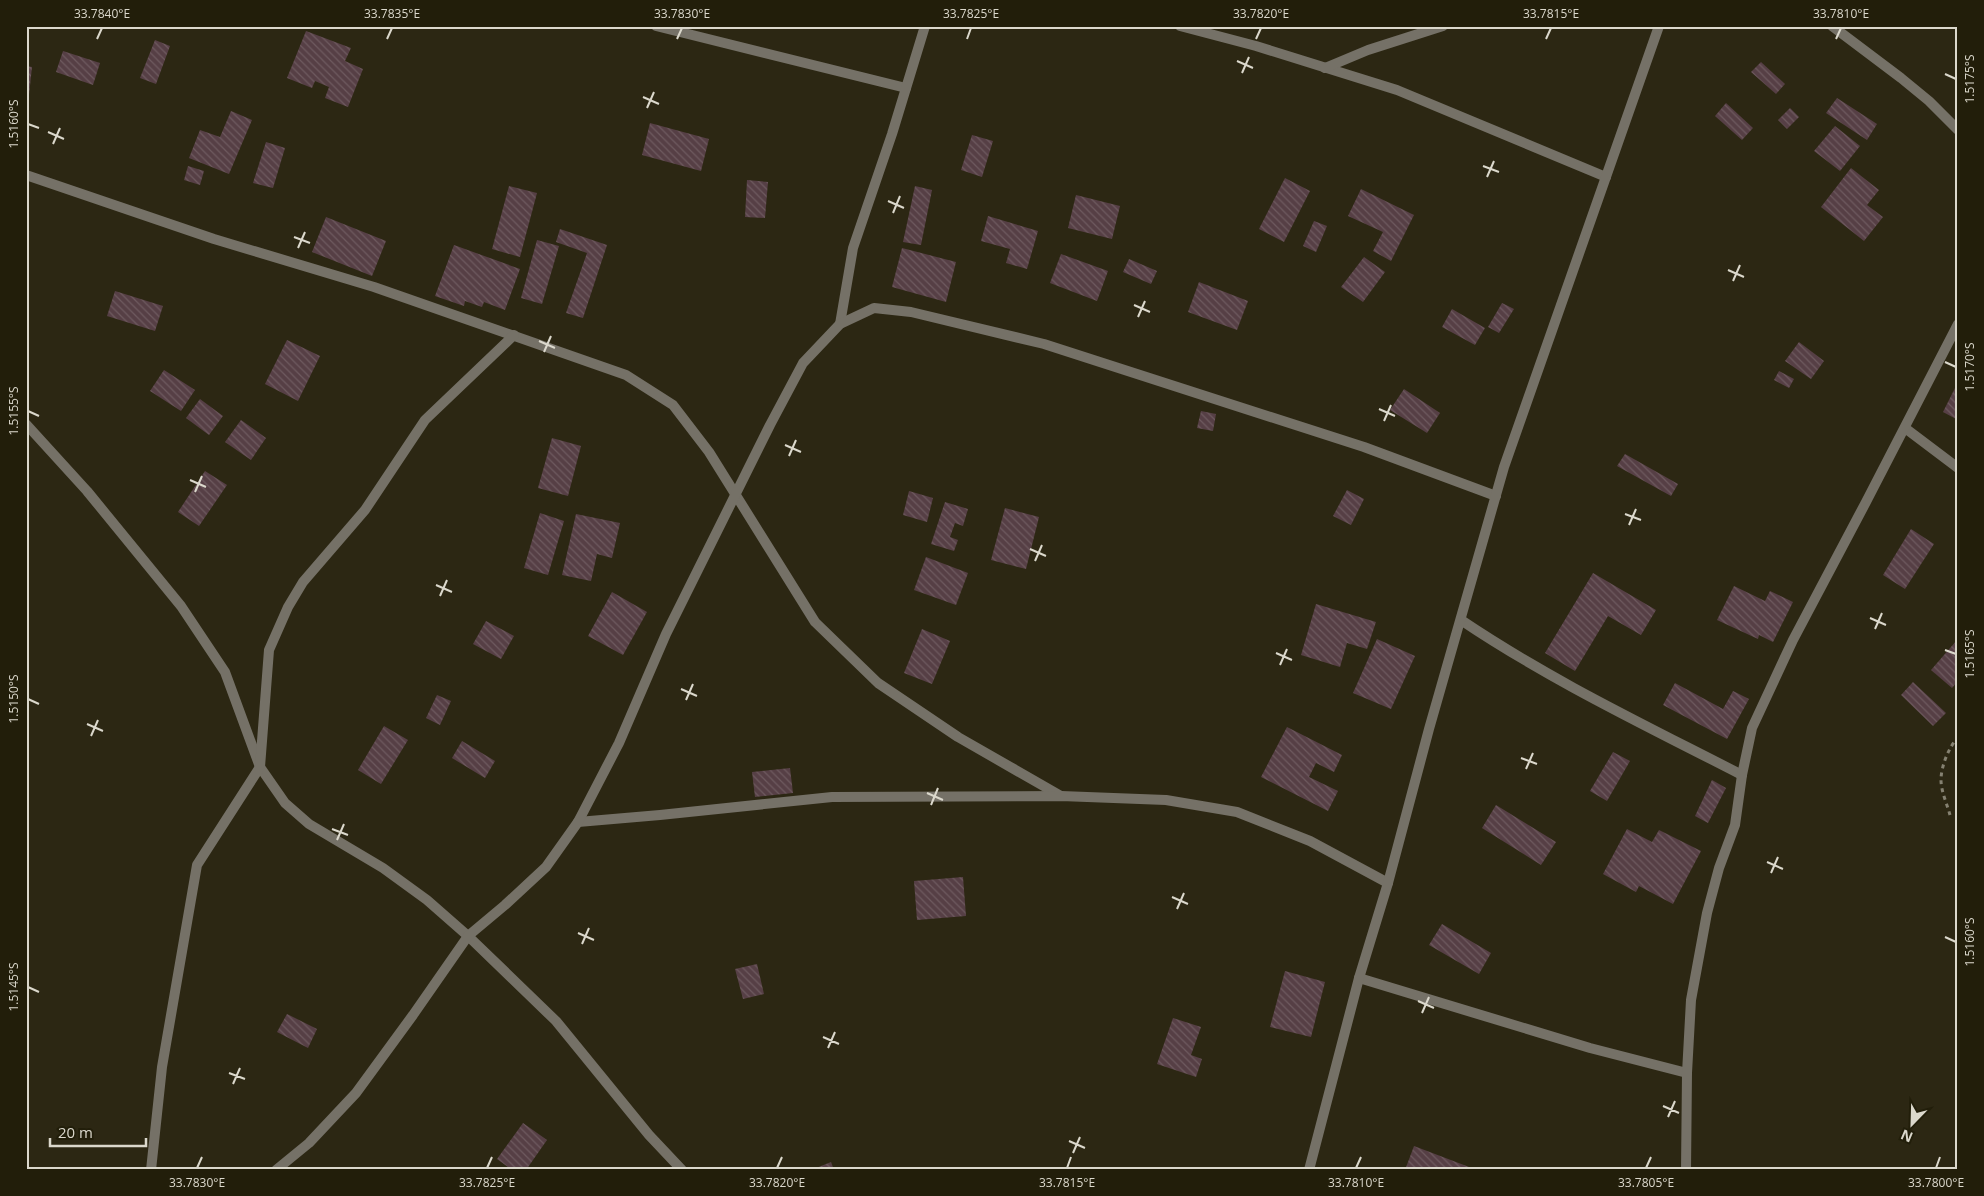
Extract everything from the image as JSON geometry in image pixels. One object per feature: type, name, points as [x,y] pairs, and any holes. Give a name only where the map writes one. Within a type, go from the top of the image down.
[{"type":"street","points":[[656,26],[906,88]]},
{"type":"street","points":[[840,324],[853,248],[892,134],[925,26]]},
{"type":"street","points":[[1180,26],[1256,46],[1397,90],[1606,177]]},
{"type":"street","points":[[1325,68],[1368,50],[1443,26]]},
{"type":"street","points":[[1310,1170],[1359,978],[1388,883],[1504,467],[1659,26]]},
{"type":"street","points":[[1832,26],[1902,78],[1929,101],[1958,130]]},
{"type":"street","points":[[26,175],[214,238],[374,287],[514,334],[626,375],[673,405],[709,452],[735,498],[814,622],[878,683],[958,737],[1061,796]]},
{"type":"street","points":[[276,1170],[309,1143],[356,1093],[413,1016],[468,936],[546,867],[578,822],[618,743],[666,634],[770,426],[804,363],[840,324],[874,308],[911,312],[1044,344],[1364,447],[1496,496]]},
{"type":"street","points":[[1686,1170],[1687,1073],[1691,1000],[1707,913],[1735,825],[1742,775],[1752,728],[1788,649],[1958,324]]},
{"type":"street","points":[[151,1170],[162,1067],[197,865],[260,767],[268,650],[288,607],[303,582],[365,510],[425,420],[514,334]]},
{"type":"street","points":[[26,424],[87,492],[181,606],[225,672],[260,767],[285,803],[309,824],[383,868],[427,900],[468,936],[556,1022],[649,1135],[682,1170]]},
{"type":"street","points":[[1905,428],[1958,468]]},
{"type":"street","points":[[1461,620],[1509,652],[1573,688],[1742,775]]},
{"type":"street","points":[[578,822],[832,797],[1061,796],[1166,800],[1238,812],[1310,841],[1388,883]]},
{"type":"street","points":[[1359,978],[1590,1048],[1687,1073]]},
{"type":"path","points":[[1950,814],[1941,781],[1943,766],[1953,742],[1958,737]]},
{"type":"building","points":[[306,31],[351,48],[345,61],[363,69],[348,107],[325,98],[329,87],[315,81],[312,88],[287,78]]},
{"type":"building","points":[[155,40],[170,46],[156,84],[140,78]]},
{"type":"building","points":[[63,51],[100,63],[93,85],[56,72]]},
{"type":"building","points":[[1761,62],[1785,84],[1776,94],[1751,72]]},
{"type":"building","points":[[26,66],[32,67],[28,104],[26,104]]},
{"type":"building","points":[[1837,98],[1877,124],[1867,140],[1826,113]]},
{"type":"building","points":[[1726,103],[1753,128],[1742,140],[1715,116]]},
{"type":"building","points":[[1790,108],[1799,117],[1787,129],[1778,120]]},
{"type":"building","points":[[231,111],[252,120],[229,174],[189,158],[200,130],[220,137]]},
{"type":"building","points":[[650,123],[709,139],[701,171],[642,155]]},
{"type":"building","points":[[1835,126],[1860,146],[1840,171],[1814,151]]},
{"type":"building","points":[[972,135],[993,141],[982,177],[961,170]]},
{"type":"building","points":[[266,142],[285,148],[273,188],[253,183]]},
{"type":"building","points":[[188,166],[204,171],[200,185],[184,180]]},
{"type":"building","points":[[1851,168],[1879,190],[1867,205],[1883,217],[1864,241],[1821,207]]},
{"type":"building","points":[[1285,178],[1310,191],[1284,242],[1259,229]]},
{"type":"building","points":[[747,180],[768,182],[765,218],[745,217]]},
{"type":"building","points":[[509,186],[537,193],[520,257],[492,249]]},
{"type":"building","points":[[915,186],[932,190],[921,245],[903,242]]},
{"type":"building","points":[[1361,189],[1414,215],[1391,261],[1373,251],[1383,232],[1348,216]]},
{"type":"building","points":[[1076,195],[1120,206],[1112,239],[1068,228]]},
{"type":"building","points":[[988,216],[1038,231],[1027,269],[1006,263],[1010,249],[981,241]]},
{"type":"building","points":[[326,217],[386,241],[372,276],[312,252]]},
{"type":"building","points":[[1314,221],[1327,226],[1316,252],[1303,246]]},
{"type":"building","points":[[560,229],[607,245],[583,318],[566,313],[587,253],[556,242]]},
{"type":"building","points":[[537,240],[559,246],[542,304],[521,298]]},
{"type":"building","points":[[454,245],[520,269],[505,310],[484,302],[482,307],[465,301],[464,306],[435,296]]},
{"type":"building","points":[[902,248],[956,262],[946,302],[892,287]]},
{"type":"building","points":[[1061,254],[1108,271],[1097,301],[1050,283]]},
{"type":"building","points":[[1364,257],[1385,272],[1363,302],[1341,287]]},
{"type":"building","points":[[1129,259],[1157,271],[1151,284],[1123,272]]},
{"type":"building","points":[[1199,282],[1248,301],[1237,330],[1188,312]]},
{"type":"building","points":[[115,291],[163,306],[155,331],[107,316]]},
{"type":"building","points":[[1502,303],[1514,309],[1499,333],[1488,327]]},
{"type":"building","points":[[1452,309],[1485,328],[1475,345],[1442,327]]},
{"type":"building","points":[[287,340],[320,356],[298,401],[265,384]]},
{"type":"building","points":[[1799,342],[1824,361],[1811,379],[1785,361]]},
{"type":"building","points":[[164,370],[195,390],[181,411],[150,391]]},
{"type":"building","points":[[1779,371],[1794,379],[1789,388],[1774,380]]},
{"type":"building","points":[[1956,386],[1958,387],[1958,420],[1943,412]]},
{"type":"building","points":[[1404,389],[1440,413],[1427,433],[1390,410]]},
{"type":"building","points":[[200,399],[223,416],[209,435],[186,418]]},
{"type":"building","points":[[1201,411],[1216,414],[1213,431],[1197,428]]},
{"type":"building","points":[[241,420],[266,438],[251,460],[225,442]]},
{"type":"building","points":[[552,438],[581,446],[568,496],[538,488]]},
{"type":"building","points":[[1625,454],[1678,484],[1671,496],[1617,466]]},
{"type":"building","points":[[205,471],[227,485],[199,526],[178,512]]},
{"type":"building","points":[[1347,490],[1364,499],[1351,525],[1333,516]]},
{"type":"building","points":[[909,491],[933,498],[927,522],[903,515]]},
{"type":"building","points":[[945,502],[968,509],[963,526],[955,523],[950,537],[958,540],[954,551],[931,544]]},
{"type":"building","points":[[1005,508],[1039,517],[1026,569],[991,560]]},
{"type":"building","points":[[540,513],[564,521],[548,575],[524,568]]},
{"type":"building","points":[[576,514],[620,523],[612,558],[597,554],[591,581],[562,575]]},
{"type":"building","points":[[1911,529],[1934,544],[1905,589],[1883,575]]},
{"type":"building","points":[[926,557],[968,573],[956,605],[914,590]]},
{"type":"building","points":[[1593,573],[1656,610],[1641,635],[1608,616],[1575,671],[1545,653]]},
{"type":"building","points":[[1734,586],[1765,601],[1770,591],[1793,602],[1773,642],[1759,635],[1758,639],[1717,620]]},
{"type":"building","points":[[612,592],[647,612],[623,655],[588,636]]},
{"type":"building","points":[[1316,604],[1376,622],[1367,649],[1347,643],[1340,667],[1301,655]]},
{"type":"building","points":[[486,621],[514,636],[501,659],[473,644]]},
{"type":"building","points":[[922,629],[950,641],[932,684],[904,673]]},
{"type":"building","points":[[1377,639],[1415,656],[1391,709],[1353,693]]},
{"type":"building","points":[[1957,640],[1958,681],[1952,688],[1931,670]]},
{"type":"building","points":[[1913,682],[1946,713],[1933,726],[1901,695]]},
{"type":"building","points":[[1675,683],[1723,709],[1733,691],[1749,699],[1727,739],[1663,705]]},
{"type":"building","points":[[437,695],[451,701],[440,725],[426,718]]},
{"type":"building","points":[[384,726],[408,740],[381,784],[358,770]]},
{"type":"building","points":[[1287,727],[1342,755],[1334,772],[1316,763],[1309,777],[1338,791],[1328,811],[1261,777]]},
{"type":"building","points":[[462,741],[495,761],[485,778],[452,758]]},
{"type":"building","points":[[1613,752],[1630,761],[1607,801],[1590,791]]},
{"type":"building","points":[[790,768],[793,793],[755,797],[752,772]]},
{"type":"building","points":[[1712,780],[1726,788],[1708,823],[1695,816]]},
{"type":"building","points":[[1496,805],[1556,842],[1541,865],[1482,828]]},
{"type":"building","points":[[1627,829],[1652,842],[1659,830],[1701,851],[1673,904],[1639,886],[1636,892],[1603,874]]},
{"type":"building","points":[[963,877],[966,916],[917,920],[914,881]]},
{"type":"building","points":[[1442,924],[1491,953],[1479,974],[1429,945]]},
{"type":"building","points":[[757,964],[764,994],[743,999],[735,969]]},
{"type":"building","points":[[1285,971],[1325,982],[1311,1037],[1270,1027]]},
{"type":"building","points":[[287,1014],[317,1029],[308,1048],[277,1032]]},
{"type":"building","points":[[1173,1018],[1201,1027],[1191,1055],[1202,1059],[1196,1077],[1157,1064]]},
{"type":"building","points":[[523,1123],[547,1140],[526,1170],[512,1170],[497,1159]]},
{"type":"building","points":[[1414,1146],[1477,1170],[1405,1170]]},
{"type":"building","points":[[831,1162],[834,1170],[811,1170]]}]
